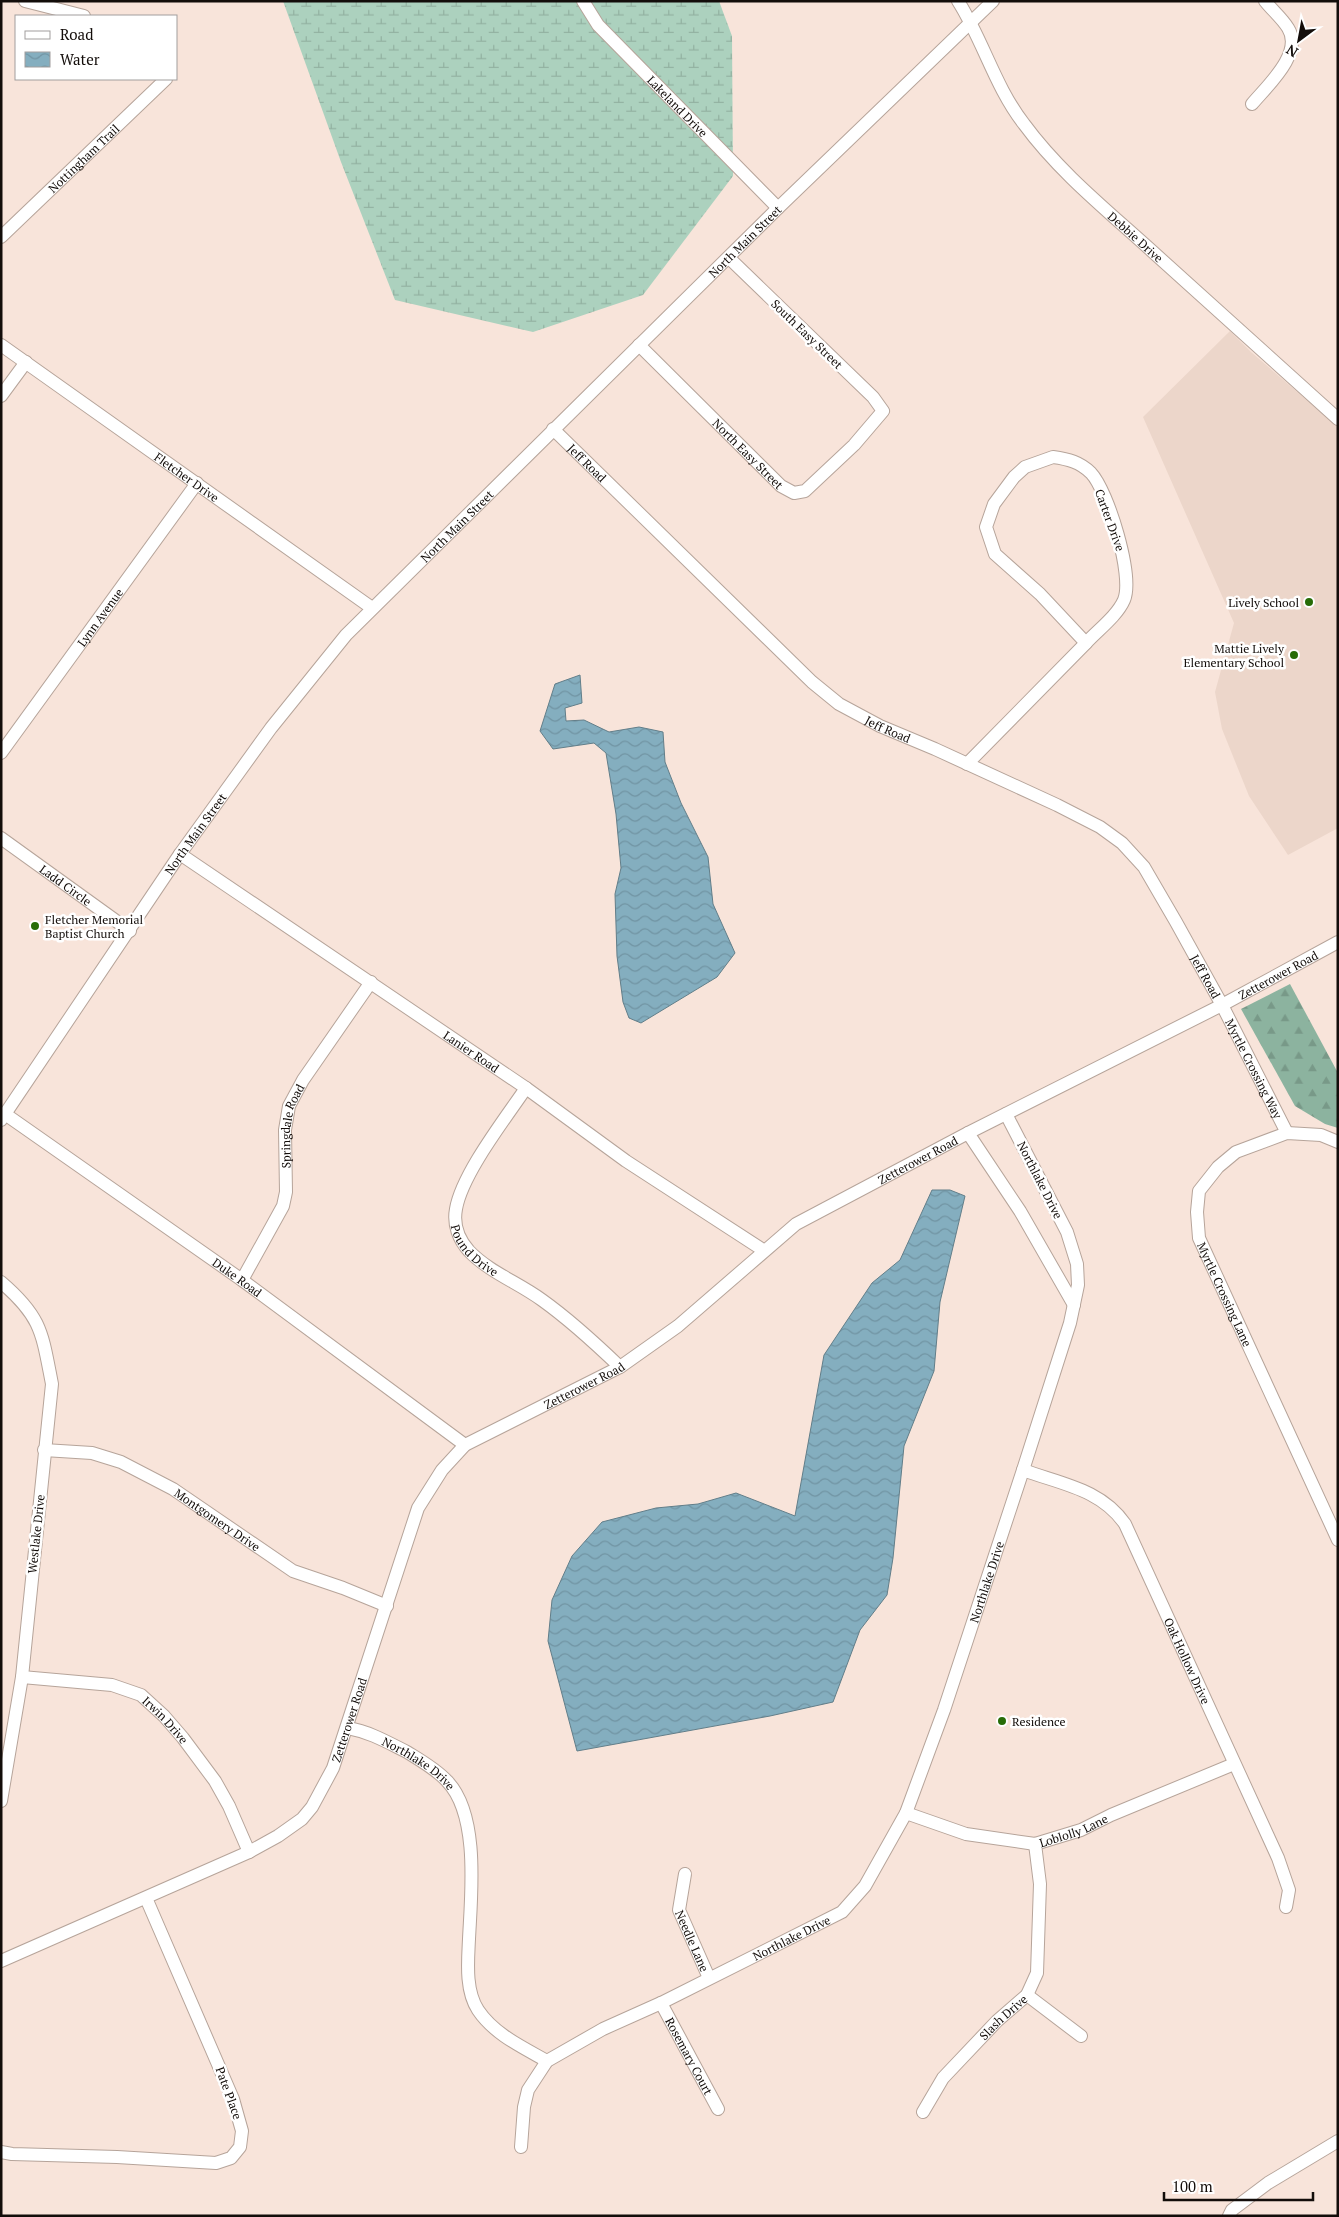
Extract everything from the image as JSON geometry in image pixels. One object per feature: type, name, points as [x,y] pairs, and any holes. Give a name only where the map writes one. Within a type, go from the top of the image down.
[{"type":"street","points":[[25,1],[80,15]]},
{"type":"street","name":"Lakeland Drive","points":[[583,1],[598,25],[778,208]]},
{"type":"street","name":"Debbie Drive","points":[[958,1],[972,23],[978,41],[1008,100],[1023,124],[1055,162],[1338,419]]},
{"type":"street","name":"North Main Street","points":[[3,1117],[130,931],[180,854],[298,693],[346,635],[778,208],[993,1]]},
{"type":"street","points":[[1252,104],[1290,55],[1292,42],[1289,29],[1265,1]]},
{"type":"street","name":"Nottingham Trail","points":[[1,237],[165,80]]},
{"type":"street","name":"South Easy Street","points":[[729,258],[873,396],[883,411]]},
{"type":"street","name":"Fletcher Drive","points":[[1,345],[197,482],[372,608]]},
{"type":"street","name":"North Easy Street","points":[[639,345],[781,486],[794,493],[805,492],[854,445],[883,411]]},
{"type":"street","points":[[1,396],[26,362]]},
{"type":"street","name":"Jeff Road","points":[[553,429],[812,682],[839,704],[861,716],[1057,805],[1100,827],[1122,843],[1144,867],[1222,1005]]},
{"type":"street","name":"Carter Drive","points":[[967,764],[1086,643],[1124,601],[1127,587],[1126,572],[1111,515],[1092,475],[1081,465],[1068,459],[1053,457],[1025,467],[1014,477],[994,504],[986,527],[995,554],[1040,594],[1086,643]]},
{"type":"street","name":"Lynn Avenue","points":[[1,753],[197,482]]},
{"type":"street","name":"Ladd Circle","points":[[1,838],[130,931]]},
{"type":"street","name":"Lanier Road","points":[[180,854],[526,1088],[626,1161],[763,1250]]},
{"type":"street","name":"Zetterower Road","points":[[1,1961],[249,1852],[291,1828],[312,1807],[334,1768],[418,1508],[442,1470],[465,1445],[620,1367],[678,1326],[763,1250],[796,1224],[968,1133],[1222,1005],[1338,942]]},
{"type":"street","name":"Springdale Road","points":[[242,1280],[283,1206],[286,1192],[285,1130],[289,1106],[303,1080],[371,982]]},
{"type":"street","name":"Myrtle Crossing Way","points":[[1222,1005],[1287,1133]]},
{"type":"street","name":"Pound Drive","points":[[526,1088],[465,1182],[455,1210],[456,1225],[460,1239],[480,1261],[543,1301],[582,1331],[620,1367]]},
{"type":"street","name":"Northlake Drive","points":[[348,1728],[368,1732],[420,1760],[448,1781],[459,1799],[464,1816],[472,1865],[468,1954],[470,1992],[477,2009],[492,2028],[547,2061],[603,2029],[661,2003],[842,1912],[866,1886],[906,1814],[944,1710],[1023,1470],[1074,1305],[1078,1285],[1077,1264],[1067,1232],[1006,1114]]},
{"type":"street","name":"Duke Road","points":[[3,1117],[242,1280],[465,1445]]},
{"type":"street","points":[[968,1133],[1020,1211],[1074,1305]]},
{"type":"street","name":"Myrtle Crossing Lane","points":[[1338,1142],[1321,1135],[1287,1133],[1236,1152],[1218,1167],[1199,1192],[1197,1212],[1199,1238],[1338,1540]]},
{"type":"street","name":"Westlake Drive","points":[[1,1282],[21,1299],[38,1325],[48,1355],[52,1398],[44,1450],[22,1677],[1,1801]]},
{"type":"street","name":"Montgomery Drive","points":[[44,1450],[92,1453],[121,1462],[174,1489],[293,1571],[344,1588],[387,1606]]},
{"type":"street","name":"Oak Hollow Drive","points":[[1023,1470],[1091,1493],[1106,1502],[1116,1511],[1133,1539],[1278,1858],[1289,1890],[1286,1907]]},
{"type":"street","name":"Irwin Drive","points":[[22,1677],[112,1685],[141,1695],[164,1716],[206,1768],[229,1806],[249,1852]]},
{"type":"street","name":"Loblolly Lane","points":[[906,1814],[966,1834],[1035,1844],[1081,1830],[1111,1815],[1234,1764]]},
{"type":"street","name":"Slash Drive","points":[[924,2112],[943,2078],[997,2021],[1027,1994],[1037,1973],[1040,1884],[1035,1844]]},
{"type":"street","name":"Needle Lane","points":[[686,1874],[678,1910],[709,1978]]},
{"type":"street","name":"Pate Place","points":[[1,2152],[216,2163],[231,2158],[240,2148],[242,2131],[233,2099],[146,1898]]},
{"type":"street","points":[[1027,1994],[1081,2036]]},
{"type":"street","name":"Rosemary Court","points":[[661,2003],[718,2109]]},
{"type":"street","points":[[521,2147],[524,2107],[528,2090],[547,2061]]},
{"type":"street","points":[[1229,2216],[1232,2210],[1268,2183],[1338,2141]]},
{"type":"shaded area","points":[[1230,331],[1251,352],[1338,427],[1338,828],[1288,855],[1249,796],[1222,729],[1215,692],[1234,623],[1143,417]]},
{"type":"green space","points":[[283,1],[719,1],[732,36],[733,176],[643,295],[533,332],[395,300],[341,162]]},
{"type":"green space","points":[[1290,984],[1338,1073],[1338,1128],[1325,1124],[1295,1106],[1241,1009]]},
{"type":"water","points":[[580,675],[582,703],[565,708],[566,721],[584,720],[609,732],[639,727],[663,732],[665,762],[681,803],[708,857],[713,904],[735,953],[717,977],[641,1023],[629,1018],[623,1002],[617,956],[615,894],[621,868],[616,814],[606,753],[594,743],[553,749],[540,731],[555,684]]},
{"type":"water","points":[[932,1190],[950,1190],[965,1196],[940,1302],[934,1371],[904,1446],[893,1558],[887,1595],[860,1630],[833,1702],[770,1716],[577,1751],[548,1641],[552,1600],[572,1556],[602,1522],[656,1508],[698,1504],[736,1493],[795,1516],[824,1355],[872,1283],[900,1260]]},
{"type":"place","name":"Lively School","points":[[1309,602]]},
{"type":"place","name":"Mattie Lively Elementary School","points":[[1294,655]]},
{"type":"place","name":"Fletcher Memorial Baptist Church","points":[[35,926]]},
{"type":"place","name":"Residence","points":[[1002,1721]]}]
